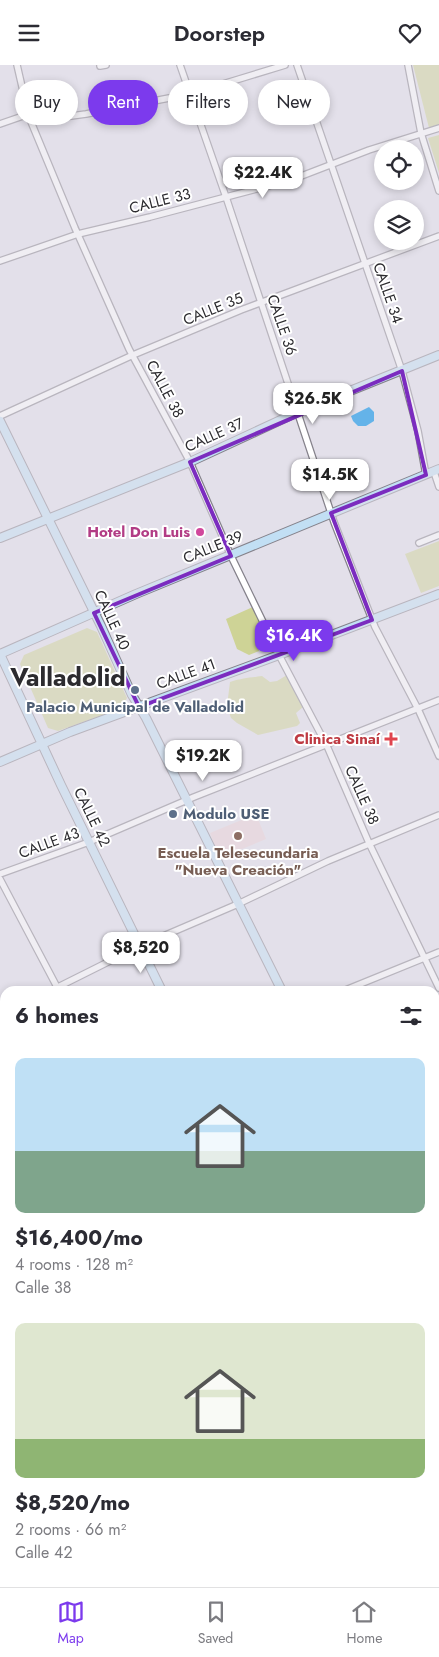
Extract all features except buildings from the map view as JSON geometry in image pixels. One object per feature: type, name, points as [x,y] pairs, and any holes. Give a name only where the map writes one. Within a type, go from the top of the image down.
[{"type":"main road","name":"CALLE 37","points":[[0,538],[190,462],[298,412],[439,355]]},
{"type":"main road","name":"CALLE 40","points":[[0,421],[94,613],[121,673],[280,986]]},
{"type":"main road","name":"CALLE 39","points":[[0,654],[143,591],[437,471]]},
{"type":"main road","name":"CALLE 41","points":[[0,762],[139,707],[439,594]]},
{"type":"main road","name":"CALLE 42","points":[[0,654],[160,986]]},
{"type":"street","name":"CALLE 38","points":[[17,65],[20,80]]},
{"type":"street","name":"CALLE 36","points":[[180,65],[185,80]]},
{"type":"street","points":[[236,80],[285,65]]},
{"type":"street","name":"CALLE 34","points":[[297,65],[402,371],[418,431],[426,475]]},
{"type":"street","points":[[408,65],[421,133],[439,191]]},
{"type":"street","points":[[78,115],[168,98]]},
{"type":"street","points":[[0,124],[15,118]]},
{"type":"street","name":"CALLE 38","points":[[32,125],[78,234],[133,355],[190,462],[279,655],[327,746],[369,843],[438,986]]},
{"type":"street","name":"CALLE 36","points":[[201,125],[331,513],[372,620],[418,709],[439,756]]},
{"type":"street","name":"CALLE 33","points":[[0,261],[78,234],[290,180],[330,164],[421,133],[439,129]]},
{"type":"street","name":"CALLE 35","points":[[0,416],[133,355],[262,303],[439,236]]},
{"type":"street","points":[[437,471],[439,487]]},
{"type":"street","points":[[419,543],[439,535]]},
{"type":"street","name":"CALLE 43","points":[[0,874],[89,842],[186,800],[327,746],[439,700]]},
{"type":"street","points":[[59,986],[140,946],[369,843],[439,815]]},
{"type":"street","points":[[0,879],[56,986]]},
{"type":"street","points":[[356,986],[439,953]]},
{"type":"highlighted area","points":[[402,371],[426,475],[331,513],[372,620],[139,707],[94,613],[231,556],[190,462]]},
{"type":"shaded area","name":"Escuela Telesecundaria \"Nueva Creación\"","points":[[256,814],[266,839],[220,858],[210,833]]},
{"type":"green space","points":[[413,65],[439,65],[439,126],[429,128]]},
{"type":"green space","points":[[439,135],[439,173],[428,138]]},
{"type":"green space","points":[[439,541],[439,586],[421,593],[405,554]]},
{"type":"green space","points":[[255,606],[269,636],[261,639],[263,645],[258,647],[259,651],[249,655],[237,649],[226,619]]},
{"type":"green space","points":[[87,628],[97,632],[127,698],[122,708],[58,731],[48,728],[20,664],[24,655]]},
{"type":"green space","points":[[287,675],[303,707],[296,713],[300,723],[297,726],[258,735],[231,718],[227,706],[230,682],[262,676],[270,682],[277,681]]},
{"type":"water","points":[[369,407],[374,412],[374,421],[366,426],[358,426],[351,416]]},
{"type":"place","name":"Hotel Don Luis","points":[[200,532]]},
{"type":"place","name":"Palacio Municipal de Valladolid","points":[[135,690]]},
{"type":"place","name":"Clinica Sinaí","points":[[391,739]]},
{"type":"place","name":"Modulo USE","points":[[173,814]]},
{"type":"place","name":"Escuela Telesecundaria \"Nueva Creación\"","points":[[238,836]]},
{"type":"district","name":"Valladolid","points":[[68,677]]}]
